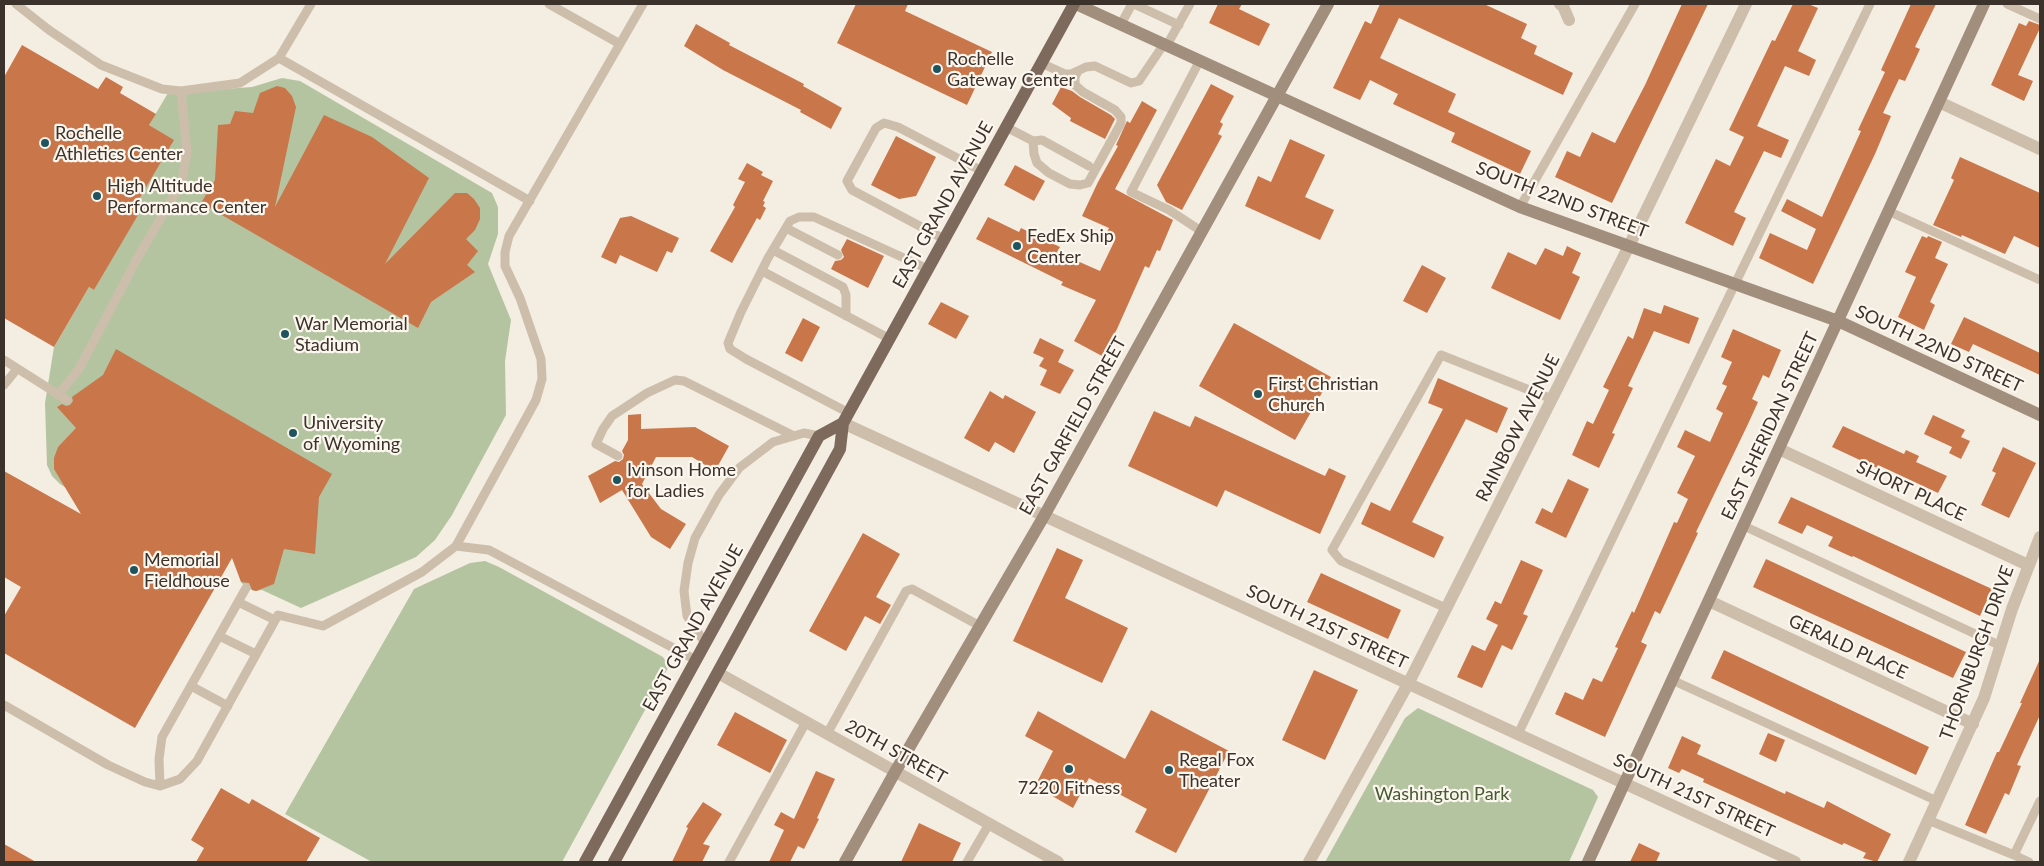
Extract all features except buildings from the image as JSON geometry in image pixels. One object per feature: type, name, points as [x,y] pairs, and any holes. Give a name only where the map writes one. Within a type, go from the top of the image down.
[{"type":"main road","name":"EAST GRAND AVENUE","points":[[614,862],[840,449],[846,418],[1075,4]]},
{"type":"main road","points":[[819,436],[846,418]]},
{"type":"main road","name":"EAST GRAND AVENUE","points":[[585,862],[819,436]]},
{"type":"street","name":"SOUTH 22ND STREET","points":[[1075,4],[1520,207],[1838,321],[2040,415]]},
{"type":"street","name":"EAST GARFIELD STREET","points":[[845,862],[895,772],[1044,516],[1328,4]]},
{"type":"street","points":[[1560,4],[1569,20]]},
{"type":"street","name":"RAINBOW AVENUE","points":[[1309,862],[1408,684],[1629,246],[1746,4]]},
{"type":"street","name":"EAST SHERIDAN STREET","points":[[1588,862],[1984,4]]},
{"type":"street","points":[[1939,102],[2040,149]]},
{"type":"street","name":"SOUTH 21ST STREET","points":[[846,418],[1044,516],[1796,862]]},
{"type":"street","name":"SHORT PLACE","points":[[1779,449],[2028,565]]},
{"type":"street","name":"THORNBURGH DRIVE","points":[[1909,862],[1973,724],[2028,565],[2040,537]]},
{"type":"street","name":"GERALD PLACE","points":[[1709,601],[1973,724]]},
{"type":"street","name":"20TH STREET","points":[[718,673],[1058,862]]},
{"type":"lane","points":[[16,4],[49,30],[101,65],[162,89],[181,92],[240,82],[279,58],[311,4]]},
{"type":"lane","points":[[549,4],[620,44]]},
{"type":"lane","points":[[4,705],[108,765],[145,782],[160,786],[180,779],[197,761],[278,615],[323,626],[422,572],[456,546],[536,400],[542,380],[541,359],[520,298],[505,266],[505,252],[509,236],[643,4]]},
{"type":"lane","points":[[1122,24],[1133,4],[1179,24]]},
{"type":"lane","points":[[1041,63],[1065,74],[1095,66],[1131,83],[1139,81],[1166,45],[1190,4]]},
{"type":"lane","points":[[1520,207],[1635,4]]},
{"type":"lane","points":[[1518,734],[1870,4]]},
{"type":"lane","points":[[2007,4],[2040,19]]},
{"type":"lane","points":[[279,58],[530,201]]},
{"type":"lane","points":[[1200,60],[1131,192],[1169,210],[1202,231]]},
{"type":"lane","points":[[1033,141],[1037,163],[1049,173],[1070,184],[1080,185],[1088,183],[1121,123],[1121,117],[1115,110],[1082,92],[1075,85],[1075,77],[1078,71]]},
{"type":"lane","points":[[58,395],[79,369],[138,257],[182,182],[187,151],[181,92]]},
{"type":"lane","points":[[944,239],[852,190],[846,181],[876,128],[884,123],[898,127],[982,170]]},
{"type":"lane","points":[[1006,127],[1033,141],[1042,140],[1089,166]]},
{"type":"lane","points":[[1888,211],[2040,280]]},
{"type":"lane","points":[[846,418],[730,348],[728,343],[737,321],[773,250],[790,221],[799,217],[814,217],[928,269]]},
{"type":"lane","points":[[786,228],[838,256]]},
{"type":"lane","points":[[773,250],[843,287],[846,295],[846,316]]},
{"type":"lane","points":[[762,271],[890,339]]},
{"type":"lane","points":[[1446,608],[1340,561],[1332,550],[1441,355],[1552,400]]},
{"type":"lane","points":[[4,360],[67,400]]},
{"type":"lane","points":[[4,385],[16,369]]},
{"type":"lane","points":[[618,456],[596,444],[612,416],[647,393],[675,380],[684,381],[794,436]]},
{"type":"lane","points":[[705,643],[687,616],[684,591],[688,562],[696,538],[719,495],[739,468],[773,442],[804,433],[819,436]]},
{"type":"lane","points":[[1744,526],[2001,646]]},
{"type":"lane","points":[[456,546],[489,550],[696,660]]},
{"type":"lane","points":[[160,786],[158,759],[162,737],[246,588]]},
{"type":"lane","points":[[827,734],[906,591],[912,590],[980,626]]},
{"type":"lane","points":[[238,602],[275,620]]},
{"type":"lane","points":[[219,636],[256,654]]},
{"type":"lane","points":[[1672,680],[1937,801]]},
{"type":"lane","points":[[191,686],[228,706]]},
{"type":"lane","points":[[729,862],[806,722]]},
{"type":"lane","points":[[2014,855],[2040,801]]},
{"type":"lane","points":[[1928,820],[2030,862]]},
{"type":"lane","points":[[967,862],[989,824]]},
{"type":"green space","name":"War Memorial Stadium","points":[[282,78],[300,81],[492,193],[498,207],[498,234],[488,264],[511,320],[505,361],[506,415],[452,515],[435,540],[416,557],[301,608],[262,590],[256,591],[246,588],[241,582],[243,538],[74,493],[52,476],[47,465],[45,403],[54,347],[89,287],[94,290],[137,215],[132,211],[173,140],[149,125],[168,93],[252,87]]},
{"type":"green space","points":[[485,561],[663,657],[669,666],[562,862],[372,862],[285,814],[414,589],[470,563]]},
{"type":"green space","name":"Washington Park","points":[[1418,708],[1593,790],[1598,797],[1569,862],[1325,862],[1405,718]]},
{"type":"place","name":"Rochelle Gateway Center","points":[[937,69]]},
{"type":"place","name":"Rochelle Athletics Center","points":[[45,143]]},
{"type":"place","name":"High Altitude Performance Center","points":[[97,196]]},
{"type":"place","name":"FedEx Ship Center","points":[[1017,246]]},
{"type":"place","name":"War Memorial Stadium","points":[[285,334]]},
{"type":"place","name":"First Christian Church","points":[[1258,394]]},
{"type":"place","name":"University of Wyoming","points":[[293,433]]},
{"type":"place","name":"Ivinson Home for Ladies","points":[[617,480]]},
{"type":"place","name":"Memorial Fieldhouse","points":[[134,570]]},
{"type":"place","name":"7220 Fitness","points":[[1069,769]]},
{"type":"place","name":"Regal Fox Theater","points":[[1169,770]]}]
